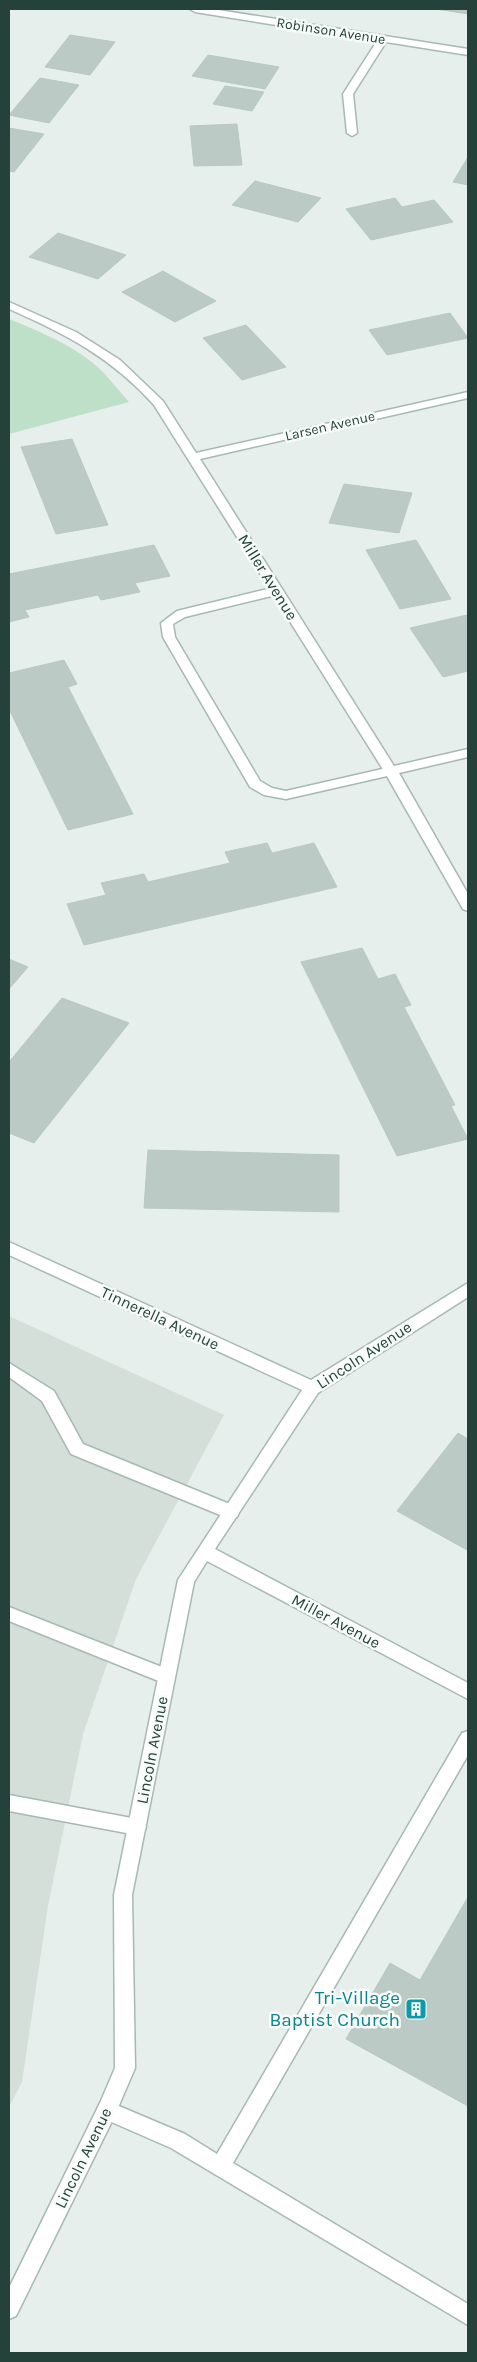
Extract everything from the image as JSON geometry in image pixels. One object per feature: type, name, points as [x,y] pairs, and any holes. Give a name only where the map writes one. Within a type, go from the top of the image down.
[{"type":"street","name":"Robinson Avenue","points":[[194,9],[468,52]]},
{"type":"street","points":[[352,133],[348,94],[382,40]]},
{"type":"street","name":"Miller Avenue","points":[[9,306],[54,324],[93,347],[129,372],[159,403],[391,771],[468,906]]},
{"type":"street","name":"Larsen Avenue","points":[[192,457],[468,395]]},
{"type":"street","points":[[276,591],[181,614],[167,623],[169,637],[255,784],[269,792],[286,795],[468,753]]},
{"type":"street","name":"Tinnerella Avenue","points":[[9,1248],[312,1388]]},
{"type":"street","name":"Lincoln Avenue","points":[[9,2309],[107,2110],[124,2068],[123,1895],[186,1580],[312,1388],[468,1289]]},
{"type":"street","points":[[9,1369],[48,1396],[76,1449],[231,1512]]},
{"type":"street","name":"Miller Avenue","points":[[205,1552],[468,1691]]},
{"type":"street","points":[[9,1614],[166,1676]]},
{"type":"street","points":[[221,2166],[468,1739]]},
{"type":"street","points":[[9,1803],[137,1827]]},
{"type":"street","points":[[107,2110],[178,2141],[468,2315]]},
{"type":"shaded area","points":[[9,1316],[224,1415],[136,1579],[83,1734],[48,1906],[22,2082],[9,2107]]},
{"type":"green space","points":[[9,319],[46,335],[82,355],[103,372],[129,402],[9,434]]},
{"type":"building","points":[[436,9],[468,9],[468,14]]},
{"type":"building","points":[[70,35],[115,42],[90,75],[45,67]]},
{"type":"building","points":[[208,55],[279,67],[265,89],[192,76]]},
{"type":"building","points":[[40,78],[79,85],[49,123],[9,115]]},
{"type":"building","points":[[225,86],[264,92],[252,111],[213,104]]},
{"type":"building","points":[[237,124],[242,165],[194,166],[190,126]]},
{"type":"building","points":[[9,128],[44,134],[14,172],[9,171]]},
{"type":"building","points":[[468,157],[468,185],[453,182]]},
{"type":"building","points":[[255,181],[321,198],[298,222],[232,205]]},
{"type":"building","points":[[395,198],[402,207],[434,200],[453,222],[371,240],[346,209]]},
{"type":"building","points":[[58,233],[126,255],[98,279],[29,257]]},
{"type":"building","points":[[163,271],[216,301],[175,322],[122,292]]},
{"type":"building","points":[[450,313],[468,338],[387,355],[369,330]]},
{"type":"building","points":[[246,325],[286,367],[242,380],[203,338]]},
{"type":"building","points":[[72,439],[108,525],[56,534],[21,447]]},
{"type":"building","points":[[344,484],[412,493],[399,533],[329,523]]},
{"type":"building","points":[[416,540],[451,599],[400,609],[366,550]]},
{"type":"building","points":[[154,545],[170,576],[135,583],[140,592],[101,600],[98,595],[25,610],[29,617],[9,622],[9,574]]},
{"type":"building","points":[[467,615],[468,671],[443,677],[410,628]]},
{"type":"building","points":[[64,660],[77,684],[68,687],[133,814],[68,830],[9,709],[9,673]]},
{"type":"building","points":[[267,843],[272,853],[314,843],[337,887],[84,945],[67,904],[106,895],[101,883],[144,874],[148,882],[230,863],[225,852]]},
{"type":"building","points":[[362,948],[378,979],[395,974],[411,1005],[404,1007],[455,1105],[451,1106],[468,1139],[397,1156],[301,962]]},
{"type":"building","points":[[9,959],[28,967],[9,989]]},
{"type":"building","points":[[62,998],[129,1023],[34,1143],[9,1133],[9,1062]]},
{"type":"building","points":[[148,1150],[339,1155],[339,1212],[144,1208]]},
{"type":"building","points":[[458,1433],[468,1439],[467,1550],[397,1511]]},
{"type":"building","name":"Tri-Village Baptist Church","points":[[468,1897],[468,2106],[346,2039],[390,1963],[420,1980]]},
{"type":"place","name":"Tri-Village Baptist Church","points":[[416,2009]]}]
